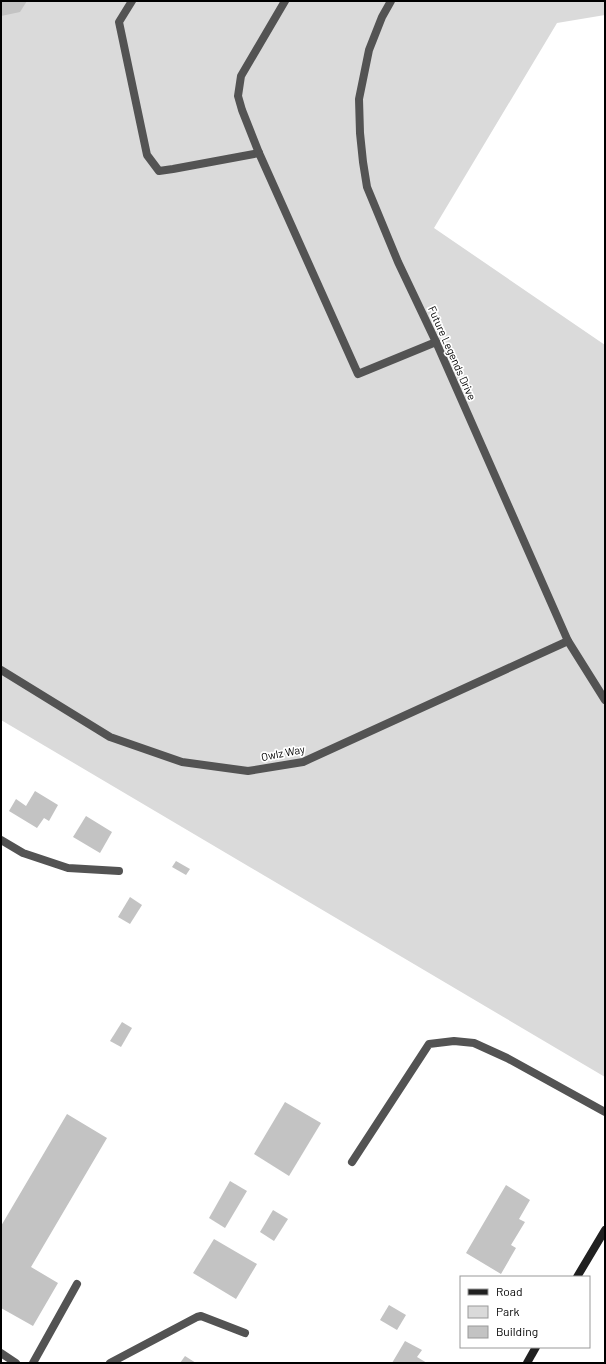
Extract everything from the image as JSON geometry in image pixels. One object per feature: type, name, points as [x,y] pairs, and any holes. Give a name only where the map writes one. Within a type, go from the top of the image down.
[{"type":"street","points":[[132,1],[119,22],[147,155],[159,170],[173,169],[259,152]]},
{"type":"street","points":[[285,1],[241,76],[238,96],[259,152],[358,374],[436,342]]},
{"type":"street","name":"Future Legends Drive","points":[[391,1],[382,17],[369,50],[359,100],[360,133],[367,187],[381,224],[436,342],[568,641],[605,700]]},
{"type":"street","name":"Owlz Way","points":[[1,670],[110,737],[182,762],[248,771],[303,762],[568,641]]},
{"type":"street","points":[[1,840],[22,853],[68,868],[119,871]]},
{"type":"street","points":[[352,1162],[429,1044],[454,1040],[474,1043],[507,1058],[605,1112]]},
{"type":"street","points":[[578,1276],[605,1230]]},
{"type":"street","points":[[34,1363],[76,1284]]},
{"type":"street","points":[[110,1363],[201,1316],[206,1316],[245,1333]]},
{"type":"street","points":[[527,1363],[535,1348]]},
{"type":"street","points":[[1,1354],[16,1363]]},
{"type":"green space","points":[[1,1],[605,1],[605,15],[557,23],[434,228],[605,345],[605,1077],[1,720]]},
{"type":"building","points":[[1,1],[27,1],[20,12],[1,16]]},
{"type":"building","points":[[35,791],[58,805],[49,821],[44,818],[37,828],[9,811],[16,799],[26,806]]},
{"type":"building","points":[[86,816],[112,832],[100,853],[73,837]]},
{"type":"building","points":[[176,861],[190,869],[186,875],[172,867]]},
{"type":"building","points":[[130,897],[142,905],[130,924],[118,917]]},
{"type":"building","points":[[122,1022],[132,1028],[121,1047],[110,1041]]},
{"type":"building","points":[[285,1102],[321,1123],[289,1176],[254,1154]]},
{"type":"building","points":[[67,1114],[107,1138],[31,1267],[58,1283],[33,1326],[1,1308],[1,1226]]},
{"type":"building","points":[[230,1181],[247,1191],[225,1228],[209,1218]]},
{"type":"building","points":[[506,1185],[530,1200],[519,1219],[525,1222],[511,1245],[516,1248],[501,1274],[466,1253]]},
{"type":"building","points":[[273,1210],[288,1219],[274,1241],[260,1232]]},
{"type":"building","points":[[214,1239],[257,1264],[236,1299],[193,1273]]},
{"type":"building","points":[[389,1305],[406,1315],[397,1330],[380,1320]]},
{"type":"building","points":[[405,1341],[422,1350],[417,1357],[427,1363],[392,1363]]},
{"type":"building","points":[[185,1356],[196,1363],[180,1363]]}]
